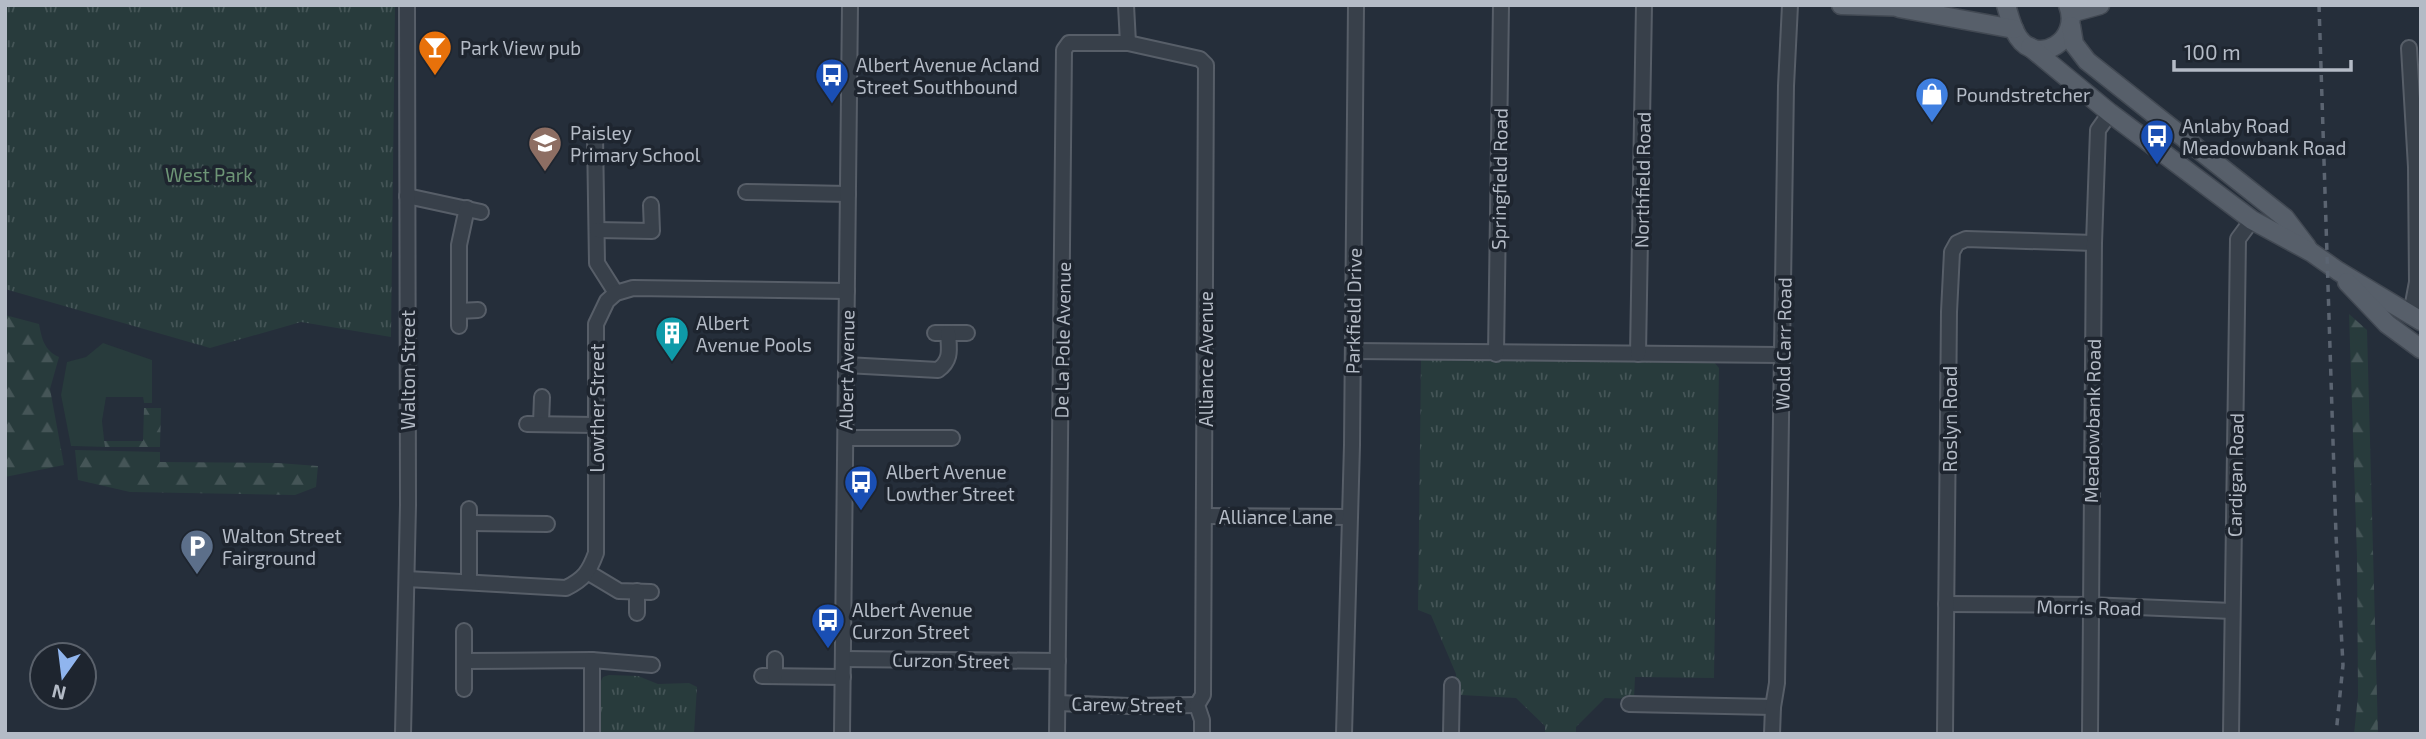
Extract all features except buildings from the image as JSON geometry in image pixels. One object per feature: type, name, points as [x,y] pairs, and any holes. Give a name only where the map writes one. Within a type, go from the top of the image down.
[{"type":"main road","points":[[1841,5],[1929,5]]},
{"type":"main road","points":[[2006,5],[2018,38],[2110,113],[2252,220],[2311,252],[2416,317]]},
{"type":"main road","points":[[2014,29],[2012,18],[2017,5]]},
{"type":"main road","points":[[2070,15],[2100,5]]},
{"type":"main road","points":[[1890,7],[2014,29]]},
{"type":"main road","points":[[2030,47],[2044,49],[2062,42],[2070,15]]},
{"type":"main road","points":[[2070,15],[2074,44],[2087,61],[2285,218],[2311,252]]},
{"type":"main road","points":[[2338,271],[2387,324],[2421,349]]},
{"type":"street","name":"Walton Street","points":[[403,734],[407,579],[407,5]]},
{"type":"street","name":"Albert Avenue","points":[[842,734],[850,5]]},
{"type":"street","points":[[1126,5],[1128,43]]},
{"type":"street","name":"Parkfield Drive","points":[[1344,734],[1353,351],[1356,5]]},
{"type":"street","name":"Springfield Road","points":[[1496,354],[1500,5]]},
{"type":"street","name":"Northfield Road","points":[[1638,354],[1644,5]]},
{"type":"street","name":"Wold Carr Road","points":[[1772,734],[1777,683],[1786,86],[1790,5]]},
{"type":"street","name":"De La Pole Avenue","points":[[1058,734],[1064,50],[1069,43],[1128,43]]},
{"type":"street","name":"Alliance Avenue","points":[[1128,43],[1200,59],[1206,65],[1203,695],[1197,705],[1202,720],[1202,734]]},
{"type":"street","points":[[2409,48],[2416,167],[2416,317]]},
{"type":"street","name":"Meadowbank Road","points":[[2090,734],[2094,243],[2098,130],[2110,113]]},
{"type":"street","points":[[595,135],[597,263],[616,293],[634,288],[847,291]]},
{"type":"street","points":[[746,192],[848,194]]},
{"type":"street","points":[[407,196],[474,210],[459,245],[459,326]]},
{"type":"street","points":[[597,230],[652,232],[651,205]]},
{"type":"street","name":"Cardigan Road","points":[[2231,734],[2238,239],[2252,220]]},
{"type":"street","name":"Roslyn Road","points":[[1945,734],[1949,312],[1952,252],[1957,243],[1966,239],[2094,243]]},
{"type":"street","name":"Lowther Street","points":[[589,573],[596,553],[596,324],[607,301],[616,293]]},
{"type":"street","points":[[459,311],[478,310]]},
{"type":"street","points":[[846,365],[938,370],[946,365],[950,355],[942,333],[967,333]]},
{"type":"street","points":[[1353,351],[1784,355]]},
{"type":"street","points":[[542,397],[534,423],[595,425]]},
{"type":"street","points":[[846,438],[952,438]]},
{"type":"street","points":[[469,582],[470,516],[547,524]]},
{"type":"street","name":"Alliance Lane","points":[[1204,516],[1349,517]]},
{"type":"street","points":[[407,579],[566,587],[589,573],[619,591],[644,592],[637,613]]},
{"type":"street","name":"Morris Road","points":[[1947,604],[2090,605],[2232,611]]},
{"type":"street","points":[[464,631],[464,689]]},
{"type":"street","points":[[775,659],[768,676],[843,677]]},
{"type":"street","name":"Curzon Street","points":[[843,659],[1058,661]]},
{"type":"street","points":[[464,661],[592,660],[652,664]]},
{"type":"street","points":[[592,660],[592,734]]},
{"type":"street","points":[[1451,734],[1452,685]]},
{"type":"street","name":"Carew Street","points":[[1058,703],[1197,705]]},
{"type":"street","points":[[1629,704],[1773,707]]},
{"type":"green space","name":"West Park","points":[[5,5],[395,5],[391,337],[301,322],[210,348],[5,289]]},
{"type":"green space","points":[[2349,314],[2367,330],[2378,734],[2354,734],[2358,696],[2357,557]]},
{"type":"green space","points":[[5,315],[39,324],[47,347],[59,357],[50,389],[64,465],[5,477]]},
{"type":"green space","points":[[103,343],[152,360],[152,403],[144,403],[143,397],[106,397],[102,421],[105,447],[71,446],[61,395],[67,362],[86,357]]},
{"type":"green space","points":[[1421,358],[1713,361],[1719,368],[1714,678],[1635,677],[1634,699],[1605,698],[1576,727],[1576,734],[1545,734],[1545,726],[1516,698],[1461,695],[1456,689],[1456,674],[1431,615],[1418,610]]},
{"type":"green space","points":[[144,408],[161,408],[160,447],[105,447],[104,441],[143,441]]},
{"type":"green space","points":[[75,450],[160,452],[160,462],[318,466],[316,487],[295,495],[130,492],[78,480]]},
{"type":"green space","points":[[609,675],[638,676],[658,684],[689,683],[697,687],[694,734],[600,734],[601,681]]},
{"type":"railway","points":[[2319,5],[2336,535],[2343,665],[2336,734]]},
{"type":"place","name":"Park View pub","points":[[435,77]]},
{"type":"place","name":"Albert Avenue Acland Street Southbound","points":[[832,105]]},
{"type":"place","name":"Poundstretcher","points":[[1932,124]]},
{"type":"place","name":"Anlaby Road Meadowbank Road","points":[[2157,166]]},
{"type":"place","name":"Paisley Primary School","points":[[545,173]]},
{"type":"place","name":"Albert Avenue Pools","points":[[672,363]]},
{"type":"place","name":"Albert Avenue Lowther Street","points":[[861,512]]},
{"type":"place","name":"Walton Street Fairground","points":[[197,576]]},
{"type":"place","name":"Albert Avenue Curzon Street","points":[[828,650]]}]
